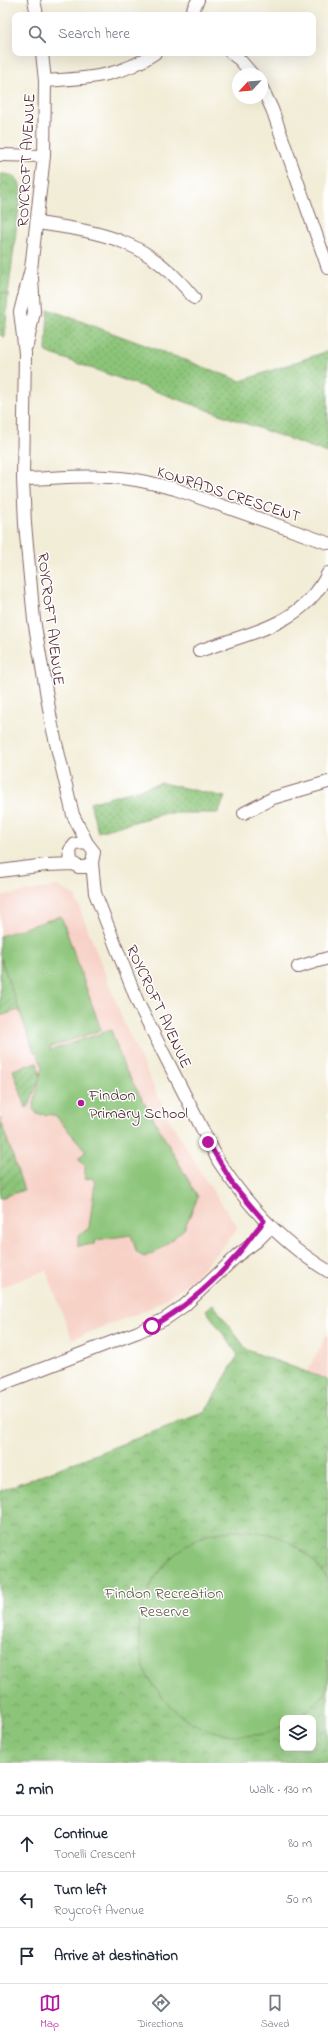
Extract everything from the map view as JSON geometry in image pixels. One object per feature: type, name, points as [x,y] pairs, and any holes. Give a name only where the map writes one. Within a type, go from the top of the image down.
[{"type":"street","points":[[34,0],[36,12]]},
{"type":"street","points":[[192,12],[198,0]]},
{"type":"street","name":"ROYCROFT AVENUE","points":[[42,56],[45,81],[44,156],[32,269],[20,312],[25,353],[23,480],[29,574],[43,678],[53,733],[73,815],[87,843]]},
{"type":"street","points":[[45,81],[105,76],[133,66],[150,56]]},
{"type":"street","points":[[235,56],[247,68]]},
{"type":"street","points":[[268,101],[328,268]]},
{"type":"street","points":[[0,155],[44,156]]},
{"type":"street","points":[[38,223],[91,232],[125,241],[141,249],[170,270],[194,298]]},
{"type":"street","name":"KONRADS CRESCENT","points":[[23,480],[100,477],[129,479],[175,489],[328,543]]},
{"type":"street","points":[[198,651],[284,620],[301,610],[314,596],[328,573]]},
{"type":"street","points":[[244,812],[273,798],[328,782]]},
{"type":"street","name":"ROYCROFT AVENUE","points":[[73,815],[72,858],[96,893]]},
{"type":"street","points":[[87,843],[94,852],[92,863],[82,868],[72,858],[75,844],[87,843]]},
{"type":"street","points":[[0,872],[46,865],[72,858]]},
{"type":"street","name":"ROYCROFT AVENUE","points":[[92,863],[96,893],[138,1003],[208,1142],[234,1186],[267,1224],[298,1251],[328,1271]]},
{"type":"street","points":[[298,968],[328,958]]},
{"type":"street","points":[[0,1385],[138,1332],[165,1319],[185,1305],[267,1224]]},
{"type":"shaded area","name":"Findon Primary School","points":[[58,886],[75,896],[124,1023],[168,1117],[205,1179],[237,1226],[235,1233],[194,1278],[158,1304],[137,1314],[72,1339],[46,1270],[0,1288],[0,896]]},
{"type":"shaded area","points":[[328,1332],[328,1380],[307,1372]]},
{"type":"green space","points":[[0,174],[15,177],[19,182],[21,191],[8,295],[0,292]]},
{"type":"green space","points":[[0,292],[8,295],[5,337],[0,335]]},
{"type":"green space","points":[[48,309],[241,381],[328,351],[328,453],[46,352]]},
{"type":"green space","points":[[162,783],[225,797],[218,813],[166,813],[98,832],[90,803]]},
{"type":"green space","points":[[61,916],[101,1030],[50,1047],[51,1050],[111,1030],[124,1067],[198,1197],[184,1229],[158,1251],[144,1257],[137,1253],[131,1235],[96,1240],[95,1244],[78,1246],[78,1236],[89,1228],[95,1183],[93,1178],[85,1179],[85,1166],[78,1159],[86,1151],[55,1115],[37,1114],[33,1109],[42,1067],[37,1052],[34,1052],[0,956],[0,936]]},
{"type":"green space","points":[[1,958],[19,1010],[0,1016],[0,959]]},
{"type":"green space","points":[[37,1062],[40,1076],[29,1106],[26,1108],[13,1070]]},
{"type":"green space","points":[[0,1118],[24,1190],[0,1198]]},
{"type":"green space","name":"Findon Recreation Reserve","points":[[213,1304],[247,1350],[328,1380],[328,1763],[0,1763],[0,1491],[205,1412],[238,1355],[206,1310]]},
{"type":"green space","points":[[238,1530],[269,1534],[277,1537],[303,1552],[318,1566],[328,1581],[328,1686],[323,1696],[302,1715],[280,1715],[280,1728],[271,1732],[248,1736],[233,1735],[204,1728],[178,1713],[167,1703],[146,1673],[141,1652],[139,1632],[141,1612],[147,1592],[157,1575],[170,1559],[186,1546],[205,1536]]},
{"type":"place","name":"Findon Primary School","points":[[81,1103]]},
{"type":"route","points":[[152,1326],[185,1305],[203,1289],[238,1254],[251,1235],[264,1221],[234,1186],[208,1142]]}]
